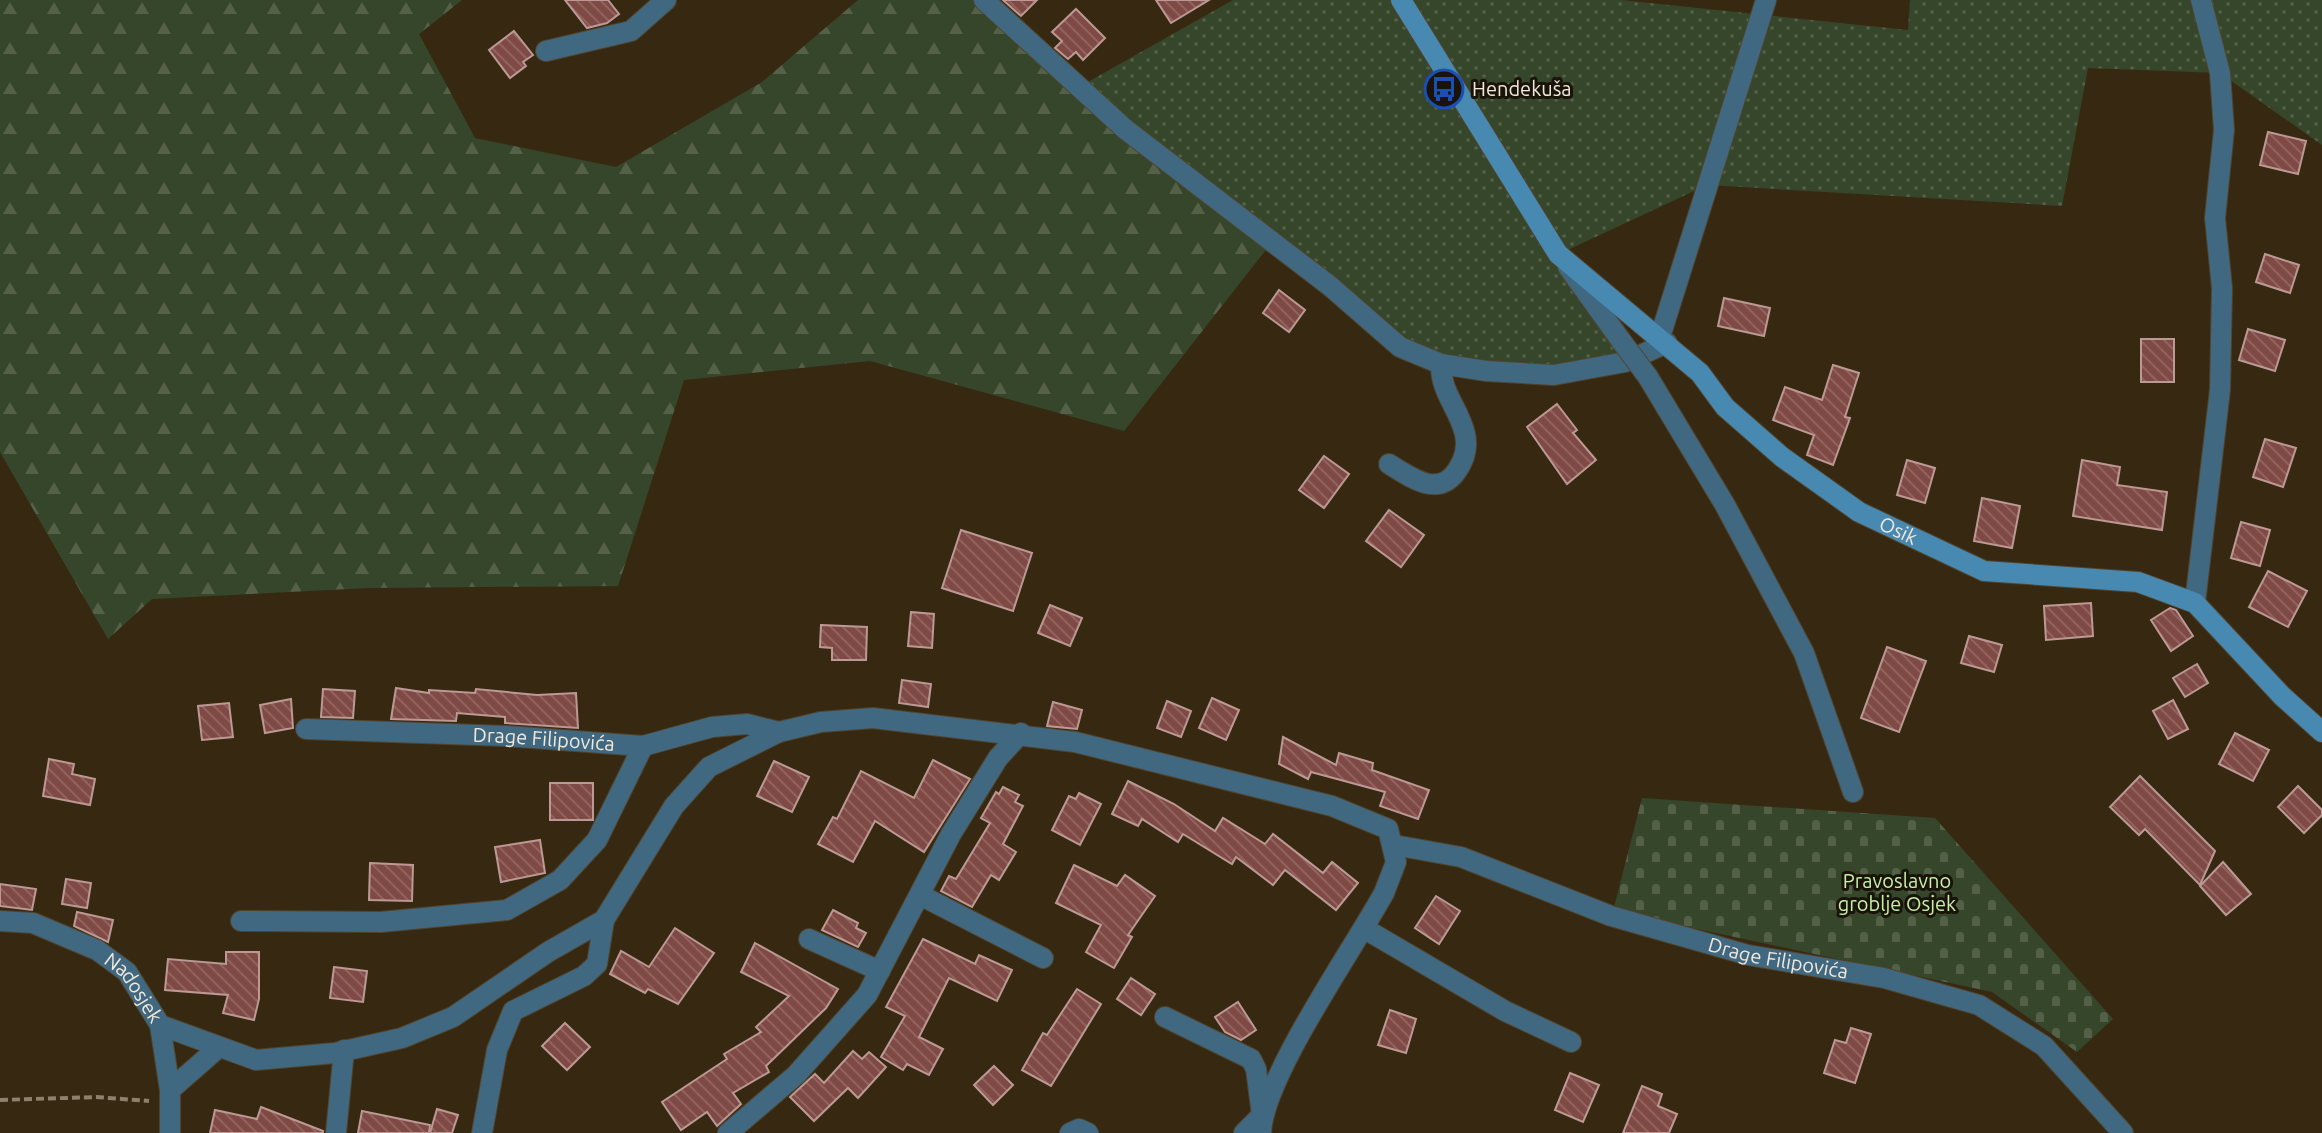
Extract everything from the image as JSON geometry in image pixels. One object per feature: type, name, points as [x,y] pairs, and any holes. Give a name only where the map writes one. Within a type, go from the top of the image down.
[{"type":"main road","name":"Osik","points":[[1401,0],[1558,254],[1700,373],[1725,407],[1782,457],[1859,512],[1984,571],[2138,582],[2195,603],[2282,696],[2322,732]]},
{"type":"street","points":[[546,51],[631,31],[666,0]]},
{"type":"street","points":[[984,0],[1125,129],[1330,286],[1400,347],[1441,364],[1486,371],[1554,375],[1625,362],[1663,340],[1766,0]]},
{"type":"street","points":[[2195,603],[2220,390],[2222,288],[2215,218],[2224,130],[2220,73],[2201,0]]},
{"type":"street","points":[[1558,254],[1648,377],[1725,505],[1804,653],[1853,792]]},
{"type":"street","points":[[1389,464],[1416,482],[1434,485],[1452,479],[1463,460],[1465,433],[1440,379],[1441,364]]},
{"type":"street","name":"Drage Filipovića","points":[[482,1133],[497,1050],[513,1011],[584,976],[597,964],[604,920],[674,806],[709,767],[779,732],[821,722],[873,718],[1021,733],[1131,754],[1332,806],[1388,829],[1394,845],[1461,857],[1611,916],[1748,955],[1884,978],[1979,1005],[2044,1046],[2123,1133]]},
{"type":"street","name":"Drage Filipovića","points":[[306,729],[506,736],[643,746],[712,727],[747,724],[779,732]]},
{"type":"street","points":[[728,1133],[796,1075],[867,995],[951,834],[998,758],[1021,733]]},
{"type":"street","points":[[241,921],[381,922],[507,910],[560,880],[597,840],[643,746]]},
{"type":"street","points":[[1244,1133],[1261,1124],[1317,1007],[1365,929],[1396,862],[1394,845]]},
{"type":"street","points":[[920,895],[1043,958]]},
{"type":"street","name":"Drage Filipovića","points":[[160,1025],[256,1060],[344,1050],[402,1038],[453,1017],[548,952],[604,920]]},
{"type":"street","name":"Nadosjek","points":[[0,921],[33,923],[97,950],[127,972],[160,1025],[171,1097],[170,1133]]},
{"type":"street","points":[[1365,929],[1505,1011],[1571,1042]]},
{"type":"street","points":[[809,939],[880,971]]},
{"type":"street","points":[[1165,1017],[1251,1059],[1256,1069],[1261,1124]]},
{"type":"street","points":[[171,1097],[219,1047]]},
{"type":"street","points":[[336,1133],[344,1050]]},
{"type":"street","points":[[1070,1133],[1079,1129],[1088,1133]]},
{"type":"path","points":[[0,1100],[171,1097]]},
{"type":"green space","points":[[0,0],[462,0],[419,34],[475,138],[616,167],[762,82],[858,0],[984,0],[1272,242],[1124,431],[870,361],[684,380],[618,586],[368,588],[152,599],[108,639],[0,452]]},
{"type":"green space","points":[[1233,0],[1621,0],[1908,30],[1910,0],[2322,0],[2322,145],[2220,73],[2088,68],[2062,206],[1707,185],[1559,254],[1625,362],[1554,375],[1400,347],[1079,87]]},
{"type":"green space","name":"Pravoslavno groblje Osjek","points":[[1642,798],[1935,818],[2113,1019],[2077,1052],[1992,992],[1613,911]]},
{"type":"building","points":[[565,0],[608,0],[619,14],[607,23],[587,28]]},
{"type":"building","points":[[1003,0],[1037,0],[1021,16]]},
{"type":"building","points":[[1156,0],[1209,0],[1171,23]]},
{"type":"building","points":[[1076,9],[1105,38],[1083,60],[1076,52],[1068,59],[1055,48],[1062,41],[1052,32]]},
{"type":"building","points":[[514,31],[533,55],[523,62],[526,66],[510,78],[489,50]]},
{"type":"building","points":[[2268,132],[2306,141],[2298,174],[2260,165]]},
{"type":"building","points":[[2265,254],[2299,265],[2290,293],[2256,282]]},
{"type":"building","points":[[1279,290],[1305,310],[1289,332],[1263,313]]},
{"type":"building","points":[[1724,298],[1770,308],[1764,336],[1718,326]]},
{"type":"building","points":[[2248,329],[2285,340],[2275,371],[2239,360]]},
{"type":"building","points":[[2141,339],[2174,339],[2174,382],[2141,382]]},
{"type":"building","points":[[1833,365],[1859,373],[1845,417],[1850,418],[1833,465],[1807,455],[1814,435],[1773,420],[1785,387],[1822,400]]},
{"type":"building","points":[[1557,404],[1577,430],[1573,433],[1596,460],[1567,484],[1527,427]]},
{"type":"building","points":[[2265,439],[2296,448],[2283,487],[2253,477]]},
{"type":"building","points":[[1324,456],[1349,474],[1324,508],[1299,490]]},
{"type":"building","points":[[1907,460],[1935,468],[1925,503],[1897,495]]},
{"type":"building","points":[[2082,460],[2120,467],[2117,485],[2167,492],[2162,530],[2073,516]]},
{"type":"building","points":[[1982,498],[2020,506],[2012,548],[1974,541]]},
{"type":"building","points":[[1389,510],[1424,535],[1401,567],[1366,541]]},
{"type":"building","points":[[2241,522],[2270,530],[2260,566],[2231,558]]},
{"type":"building","points":[[961,530],[1032,553],[1013,611],[942,588]]},
{"type":"building","points":[[2268,571],[2307,591],[2288,627],[2249,607]]},
{"type":"building","points":[[2091,603],[2093,636],[2046,640],[2044,606]]},
{"type":"building","points":[[1050,605],[1082,618],[1070,646],[1038,633]]},
{"type":"building","points":[[2170,608],[2176,610],[2193,636],[2171,651],[2151,620]]},
{"type":"building","points":[[911,612],[934,614],[932,648],[908,646]]},
{"type":"building","points":[[821,625],[867,627],[866,660],[832,660],[832,648],[820,647]]},
{"type":"building","points":[[1969,636],[2002,645],[1994,672],[1961,663]]},
{"type":"building","points":[[1887,647],[1926,661],[1899,732],[1861,718]]},
{"type":"building","points":[[2197,664],[2208,683],[2185,697],[2173,678]]},
{"type":"building","points":[[902,680],[931,684],[928,707],[899,703]]},
{"type":"building","points":[[396,688],[429,693],[429,690],[475,693],[476,689],[537,695],[576,693],[578,728],[505,723],[505,717],[457,713],[456,721],[391,719]]},
{"type":"building","points":[[323,689],[355,691],[353,718],[321,717]]},
{"type":"building","points":[[1212,698],[1239,710],[1226,740],[1199,728]]},
{"type":"building","points":[[291,699],[293,728],[265,733],[260,705]]},
{"type":"building","points":[[2173,700],[2188,729],[2168,739],[2153,711]]},
{"type":"building","points":[[1167,701],[1191,711],[1181,737],[1157,728]]},
{"type":"building","points":[[1053,702],[1082,710],[1077,729],[1047,726]]},
{"type":"building","points":[[229,703],[233,737],[202,740],[198,706]]},
{"type":"building","points":[[2235,733],[2269,750],[2253,781],[2219,764]]},
{"type":"building","points":[[1283,737],[1336,765],[1339,753],[1373,763],[1372,770],[1429,790],[1418,819],[1380,806],[1385,792],[1311,772],[1308,779],[1279,764]]},
{"type":"building","points":[[49,759],[74,764],[72,774],[95,779],[90,805],[43,796]]},
{"type":"building","points":[[933,760],[970,779],[924,852],[875,821],[853,862],[818,844],[833,817],[837,819],[861,771],[914,798]]},
{"type":"building","points":[[774,761],[809,777],[792,812],[757,796]]},
{"type":"building","points":[[2140,776],[2215,851],[2200,885],[2145,829],[2139,835],[2110,807]]},
{"type":"building","points":[[1128,781],[1174,804],[1215,831],[1223,818],[1265,844],[1273,834],[1323,873],[1332,862],[1358,883],[1336,910],[1285,870],[1273,885],[1236,857],[1232,864],[1183,834],[1178,842],[1142,819],[1138,826],[1112,814]]},
{"type":"building","points":[[550,783],[593,783],[593,820],[550,820]]},
{"type":"building","points":[[2298,786],[2322,810],[2322,815],[2304,833],[2278,807]]},
{"type":"building","points":[[1003,787],[1019,795],[1015,802],[1023,806],[1003,844],[1016,852],[999,880],[991,875],[972,907],[941,891],[949,876],[956,879],[990,823],[981,818],[996,792],[999,794]]},
{"type":"building","points":[[1079,793],[1101,804],[1080,845],[1052,830],[1069,796],[1076,799]]},
{"type":"building","points":[[540,840],[545,873],[501,882],[495,847]]},
{"type":"building","points":[[2223,862],[2251,894],[2226,915],[2200,886]]},
{"type":"building","points":[[370,863],[413,865],[412,901],[369,900]]},
{"type":"building","points":[[1074,865],[1117,886],[1125,875],[1155,896],[1128,935],[1132,937],[1114,968],[1086,952],[1101,925],[1056,903]]},
{"type":"building","points":[[66,879],[91,883],[87,908],[62,904]]},
{"type":"building","points":[[0,884],[36,889],[32,910],[0,906]]},
{"type":"building","points":[[1436,896],[1460,911],[1439,944],[1415,928]]},
{"type":"building","points":[[833,910],[858,923],[856,928],[866,933],[858,947],[822,930]]},
{"type":"building","points":[[77,912],[113,920],[108,942],[74,926]]},
{"type":"building","points":[[675,928],[714,953],[678,1004],[648,989],[645,993],[610,974],[621,951],[649,967]]},
{"type":"building","points":[[923,939],[975,964],[979,955],[1012,970],[997,1001],[949,978],[919,1037],[943,1049],[929,1075],[907,1064],[903,1070],[881,1057],[905,1016],[886,1007]]},
{"type":"building","points":[[755,943],[838,989],[826,1008],[766,1066],[769,1072],[733,1093],[741,1104],[717,1126],[707,1112],[681,1130],[662,1102],[727,1059],[724,1054],[761,1032],[756,1027],[789,996],[741,972]]},
{"type":"building","points":[[226,952],[259,952],[259,999],[254,1020],[223,1013],[228,995],[165,990],[168,959],[226,964]]},
{"type":"building","points":[[334,967],[367,971],[363,1002],[330,998]]},
{"type":"building","points":[[1131,978],[1155,994],[1141,1015],[1117,999]]},
{"type":"building","points":[[1077,989],[1101,1004],[1051,1086],[1022,1070],[1043,1033],[1047,1035]]},
{"type":"building","points":[[1238,1002],[1256,1030],[1241,1040],[1225,1032],[1215,1017]]},
{"type":"building","points":[[1390,1010],[1416,1019],[1406,1053],[1378,1045]]},
{"type":"building","points":[[565,1023],[590,1047],[567,1070],[542,1046]]},
{"type":"building","points":[[1851,1028],[1871,1034],[1855,1083],[1824,1073],[1835,1040],[1846,1043]]},
{"type":"building","points":[[853,1051],[862,1059],[869,1052],[886,1067],[858,1098],[848,1088],[814,1121],[790,1097],[815,1074],[824,1083]]},
{"type":"building","points":[[994,1066],[1013,1085],[993,1105],[974,1085]]},
{"type":"building","points":[[1570,1073],[1599,1085],[1583,1122],[1555,1110]]},
{"type":"building","points":[[1642,1086],[1662,1094],[1658,1106],[1677,1114],[1669,1133],[1623,1133]]},
{"type":"building","points":[[261,1107],[323,1133],[210,1133],[215,1110],[257,1119]]},
{"type":"building","points":[[437,1109],[458,1115],[452,1133],[430,1133]]},
{"type":"building","points":[[362,1111],[430,1125],[429,1133],[358,1133]]},
{"type":"place","name":"Hendekuša","points":[[1444,89]]}]
